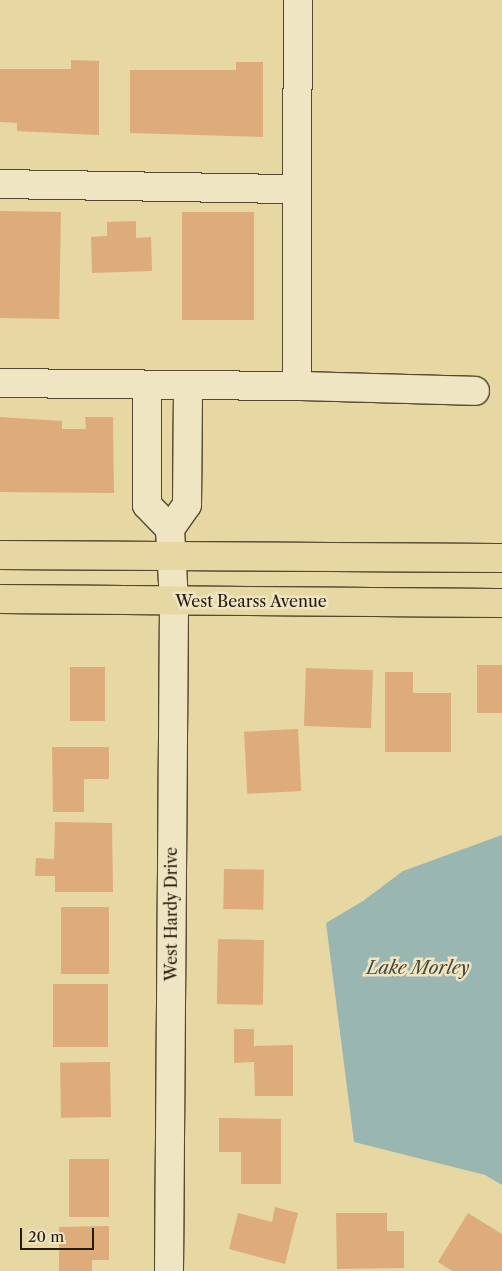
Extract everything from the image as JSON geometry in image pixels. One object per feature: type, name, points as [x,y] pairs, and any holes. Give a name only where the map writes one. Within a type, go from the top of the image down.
[{"type":"main road","points":[[0,555],[502,558]]},
{"type":"main road","name":"West Bearss Avenue","points":[[0,599],[502,603]]},
{"type":"street","points":[[297,386],[298,0]]},
{"type":"street","points":[[0,184],[298,189]]},
{"type":"street","points":[[0,383],[147,387],[297,386],[475,391]]},
{"type":"street","points":[[147,387],[147,505],[170,528],[186,505],[188,387]]},
{"type":"street","name":"West Hardy Drive","points":[[169,1271],[174,601],[170,528]]},
{"type":"water","name":"Lake Morley","points":[[502,835],[502,1185],[485,1175],[354,1142],[326,923],[363,901],[403,871]]},
{"type":"building","points":[[71,60],[99,61],[99,135],[17,131],[17,123],[0,122],[0,69],[71,69]]},
{"type":"building","points":[[236,62],[263,62],[263,137],[130,133],[130,70],[236,70]]},
{"type":"building","points":[[0,211],[61,212],[59,319],[0,318]]},
{"type":"building","points":[[182,212],[254,212],[254,320],[182,320]]},
{"type":"building","points":[[136,221],[136,238],[151,237],[152,271],[92,273],[91,237],[107,236],[107,222]]},
{"type":"building","points":[[0,417],[62,421],[62,429],[86,429],[85,417],[113,417],[114,493],[0,492]]},
{"type":"building","points":[[477,665],[502,665],[502,713],[477,713]]},
{"type":"building","points":[[70,667],[105,667],[105,721],[70,721]]},
{"type":"building","points":[[306,668],[373,670],[371,728],[304,726]]},
{"type":"building","points":[[385,672],[413,672],[413,693],[451,693],[451,752],[385,752]]},
{"type":"building","points":[[298,729],[301,791],[247,794],[244,732]]},
{"type":"building","points":[[52,747],[109,747],[109,779],[84,779],[84,812],[53,812]]},
{"type":"building","points":[[55,822],[112,823],[113,892],[55,892],[55,876],[35,876],[36,858],[54,859]]},
{"type":"building","points":[[224,869],[264,870],[263,910],[223,909]]},
{"type":"building","points":[[61,907],[109,907],[109,974],[61,974]]},
{"type":"building","points":[[218,939],[264,940],[263,1005],[217,1004]]},
{"type":"building","points":[[53,984],[108,984],[108,1047],[53,1047]]},
{"type":"building","points":[[234,1029],[254,1029],[254,1046],[293,1045],[293,1096],[255,1096],[254,1062],[234,1063]]},
{"type":"building","points":[[110,1062],[111,1117],[61,1118],[60,1063]]},
{"type":"building","points":[[219,1118],[281,1119],[281,1184],[241,1184],[241,1152],[219,1152]]},
{"type":"building","points":[[69,1159],[109,1159],[109,1217],[69,1217]]},
{"type":"building","points":[[275,1207],[298,1213],[285,1264],[229,1249],[238,1213],[272,1222]]},
{"type":"building","points":[[336,1213],[387,1213],[387,1231],[404,1231],[404,1268],[337,1269]]},
{"type":"building","points":[[468,1213],[502,1234],[502,1271],[452,1271],[438,1262]]},
{"type":"building","points":[[109,1226],[109,1260],[92,1260],[92,1271],[59,1271],[59,1227]]}]
